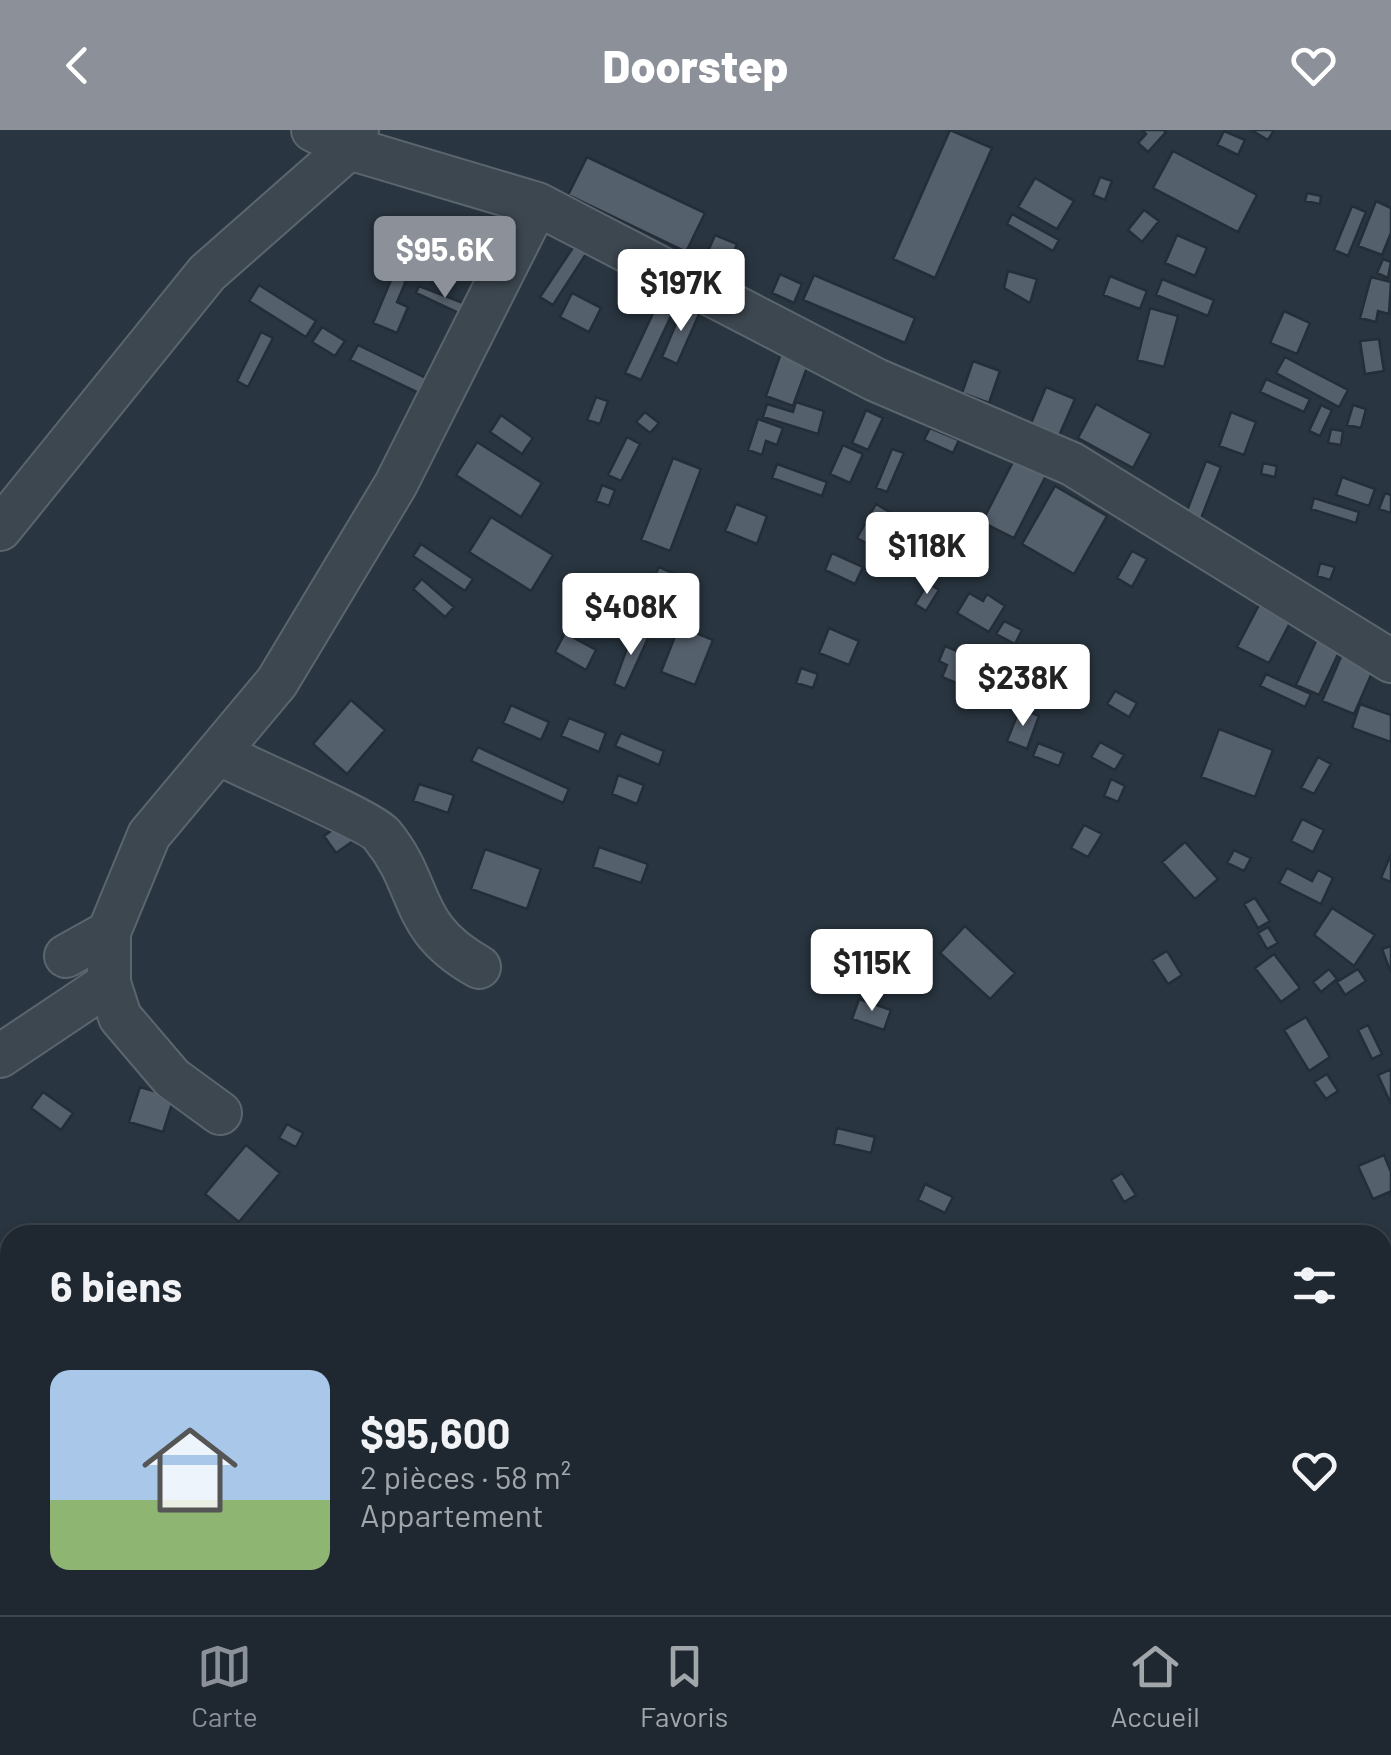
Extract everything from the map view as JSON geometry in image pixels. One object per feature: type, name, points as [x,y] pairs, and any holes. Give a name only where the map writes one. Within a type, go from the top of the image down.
[{"type":"street","points":[[0,529],[207,273],[340,136],[536,204],[876,380],[1072,464],[1391,661]]},
{"type":"street","points":[[220,1113],[172,1078],[120,1017],[109,982],[109,932],[149,836],[277,682],[396,484],[536,204]]},
{"type":"street","points":[[218,754],[380,831],[398,861],[423,920],[454,953],[479,967]]},
{"type":"street","points":[[66,956],[109,932]]},
{"type":"street","points":[[0,1056],[109,982]]},
{"type":"building","points":[[950,130],[992,148],[935,278],[893,259]]},
{"type":"building","points":[[1142,130],[1166,132],[1148,152],[1138,143],[1146,134]]},
{"type":"building","points":[[1251,130],[1274,130],[1268,140]]},
{"type":"building","points":[[1224,131],[1245,140],[1238,155],[1217,145]]},
{"type":"building","points":[[1173,151],[1257,195],[1238,232],[1153,188]]},
{"type":"building","points":[[587,157],[705,213],[686,252],[568,195]]},
{"type":"building","points":[[1100,177],[1112,181],[1105,200],[1093,195]]},
{"type":"building","points":[[1035,178],[1074,201],[1057,229],[1018,207]]},
{"type":"building","points":[[1307,193],[1321,196],[1320,204],[1305,201]]},
{"type":"building","points":[[1376,201],[1391,208],[1391,233],[1382,255],[1358,246]]},
{"type":"building","points":[[1352,206],[1366,212],[1348,256],[1334,250]]},
{"type":"building","points":[[1144,210],[1159,221],[1142,242],[1128,230]]},
{"type":"building","points":[[1012,214],[1059,240],[1053,251],[1007,224]]},
{"type":"building","points":[[715,235],[737,244],[728,266],[706,256]]},
{"type":"building","points":[[1177,235],[1207,248],[1195,276],[1165,263]]},
{"type":"building","points":[[574,246],[586,254],[553,305],[540,297]]},
{"type":"building","points":[[1383,259],[1391,262],[1388,278],[1377,273]]},
{"type":"building","points":[[1008,271],[1037,279],[1030,303],[1004,288]]},
{"type":"building","points":[[780,274],[802,284],[794,303],[772,293]]},
{"type":"building","points":[[393,275],[406,281],[397,302],[408,307],[397,333],[373,323]]},
{"type":"building","points":[[814,275],[915,318],[905,343],[803,300]]},
{"type":"building","points":[[1110,276],[1147,291],[1140,309],[1103,295]]},
{"type":"building","points":[[1371,277],[1391,282],[1389,314],[1378,311],[1376,322],[1360,318]]},
{"type":"building","points":[[1162,279],[1214,300],[1208,316],[1156,295]]},
{"type":"building","points":[[259,285],[316,321],[306,337],[249,301]]},
{"type":"building","points":[[419,286],[471,306],[467,317],[416,293]]},
{"type":"building","points":[[572,293],[601,308],[589,332],[560,317]]},
{"type":"building","points":[[684,305],[700,312],[677,364],[662,357]]},
{"type":"building","points":[[656,307],[672,314],[641,380],[625,373]]},
{"type":"building","points":[[1150,308],[1178,316],[1164,367],[1137,360]]},
{"type":"building","points":[[1284,311],[1310,323],[1297,354],[1270,343]]},
{"type":"building","points":[[322,327],[345,341],[335,356],[312,342]]},
{"type":"building","points":[[261,332],[273,338],[248,387],[237,381]]},
{"type":"building","points":[[1379,339],[1384,371],[1365,374],[1360,341]]},
{"type":"building","points":[[358,345],[436,383],[429,398],[350,360]]},
{"type":"building","points":[[782,350],[810,359],[793,406],[766,396]]},
{"type":"building","points":[[1285,357],[1348,390],[1339,407],[1276,373]]},
{"type":"building","points":[[973,361],[1000,371],[989,403],[962,393]]},
{"type":"building","points":[[1266,379],[1310,399],[1304,412],[1260,392]]},
{"type":"building","points":[[1046,387],[1075,399],[1055,445],[1027,433]]},
{"type":"building","points":[[596,397],[608,401],[600,424],[587,420]]},
{"type":"building","points":[[796,402],[824,411],[818,434],[763,417],[767,404],[793,412]]},
{"type":"building","points":[[1096,404],[1151,434],[1133,468],[1078,438]]},
{"type":"building","points":[[1321,405],[1332,410],[1320,436],[1309,431]]},
{"type":"building","points":[[1353,405],[1366,409],[1361,428],[1347,425]]},
{"type":"building","points":[[866,410],[883,418],[868,450],[852,443]]},
{"type":"building","points":[[645,412],[659,423],[650,433],[636,422]]},
{"type":"building","points":[[1231,412],[1256,422],[1244,455],[1219,446]]},
{"type":"building","points":[[501,415],[533,438],[522,454],[490,432]]},
{"type":"building","points":[[758,419],[783,428],[777,445],[766,441],[762,455],[748,450]]},
{"type":"building","points":[[930,428],[959,440],[953,453],[924,440]]},
{"type":"building","points":[[1331,429],[1343,431],[1341,445],[1328,443]]},
{"type":"building","points":[[627,437],[640,444],[621,481],[608,475]]},
{"type":"building","points":[[477,442],[542,483],[521,517],[456,475]]},
{"type":"building","points":[[843,445],[863,454],[850,483],[830,474]]},
{"type":"building","points":[[892,449],[904,453],[887,492],[876,488]]},
{"type":"building","points":[[1018,452],[1050,468],[1014,538],[982,522]]},
{"type":"building","points":[[673,458],[701,469],[670,551],[641,540]]},
{"type":"building","points":[[1206,461],[1221,467],[1200,521],[1185,516]]},
{"type":"building","points":[[1263,463],[1277,466],[1275,477],[1261,474]]},
{"type":"building","points":[[777,464],[827,482],[822,496],[772,478]]},
{"type":"building","points":[[1342,477],[1375,489],[1369,506],[1336,495]]},
{"type":"building","points":[[602,485],[615,490],[609,506],[596,501]]},
{"type":"building","points":[[1055,486],[1107,516],[1074,574],[1022,544]]},
{"type":"building","points":[[1385,493],[1391,495],[1391,513],[1379,509]]},
{"type":"building","points":[[1314,498],[1359,512],[1356,523],[1311,509]]},
{"type":"building","points":[[736,504],[767,516],[757,544],[725,531]]},
{"type":"building","points":[[876,504],[900,518],[881,551],[857,538]]},
{"type":"building","points":[[491,517],[553,555],[531,591],[469,552]]},
{"type":"building","points":[[421,544],[473,579],[465,591],[413,556]]},
{"type":"building","points":[[1132,551],[1147,559],[1132,587],[1117,578]]},
{"type":"building","points":[[832,553],[863,567],[855,584],[825,570]]},
{"type":"building","points":[[1320,563],[1335,567],[1330,580],[1317,576]]},
{"type":"building","points":[[659,567],[693,582],[688,595],[653,579]]},
{"type":"building","points":[[422,579],[454,607],[445,617],[413,589]]},
{"type":"building","points":[[928,583],[939,590],[926,611],[915,604]]},
{"type":"building","points":[[969,593],[983,601],[987,594],[1005,606],[989,632],[957,613]]},
{"type":"building","points":[[656,594],[670,601],[652,635],[635,626]]},
{"type":"building","points":[[1259,605],[1291,621],[1269,663],[1237,647]]},
{"type":"building","points":[[1004,621],[1022,630],[1015,644],[996,634]]},
{"type":"building","points":[[679,626],[713,640],[695,685],[661,672]]},
{"type":"building","points":[[829,628],[859,641],[849,665],[819,653]]},
{"type":"building","points":[[634,629],[649,636],[625,689],[614,684]]},
{"type":"building","points":[[565,633],[596,650],[586,670],[555,652]]},
{"type":"building","points":[[1317,639],[1340,650],[1319,695],[1296,685]]},
{"type":"building","points":[[945,646],[1055,692],[1048,708],[974,678],[970,689],[942,677],[947,665],[939,661]]},
{"type":"building","points":[[1343,652],[1375,666],[1354,714],[1322,701]]},
{"type":"building","points":[[801,668],[818,674],[813,688],[796,683]]},
{"type":"building","points":[[1266,674],[1311,694],[1305,707],[1260,686]]},
{"type":"building","points":[[1115,691],[1137,703],[1129,717],[1107,704]]},
{"type":"building","points":[[351,700],[385,730],[347,774],[313,744]]},
{"type":"building","points":[[1360,704],[1391,715],[1391,742],[1352,728]]},
{"type":"building","points":[[511,705],[549,722],[541,740],[503,723]]},
{"type":"building","points":[[1020,708],[1039,716],[1027,749],[1007,741]]},
{"type":"building","points":[[569,718],[606,733],[599,752],[561,736]]},
{"type":"building","points":[[1219,729],[1273,750],[1255,797],[1201,777]]},
{"type":"building","points":[[621,733],[664,751],[659,765],[615,746]]},
{"type":"building","points":[[1100,742],[1124,755],[1115,770],[1091,757]]},
{"type":"building","points":[[1038,743],[1064,753],[1059,766],[1033,756]]},
{"type":"building","points":[[478,747],[569,789],[563,803],[471,761]]},
{"type":"building","points":[[1318,757],[1331,764],[1314,794],[1301,788]]},
{"type":"building","points":[[618,775],[644,785],[637,804],[612,794]]},
{"type":"building","points":[[1111,779],[1125,786],[1118,802],[1104,796]]},
{"type":"building","points":[[419,784],[454,795],[448,813],[413,801]]},
{"type":"building","points":[[1302,819],[1324,830],[1313,852],[1291,841]]},
{"type":"building","points":[[343,822],[356,839],[336,853],[324,836]]},
{"type":"building","points":[[1084,825],[1102,834],[1088,857],[1071,848]]},
{"type":"building","points":[[1185,842],[1218,879],[1195,899],[1162,862]]},
{"type":"building","points":[[599,847],[648,864],[641,883],[593,867]]},
{"type":"building","points":[[485,849],[541,869],[527,909],[471,889]]},
{"type":"building","points":[[1234,850],[1251,858],[1244,871],[1227,863]]},
{"type":"building","points":[[1391,854],[1391,882],[1381,878]]},
{"type":"building","points":[[1287,868],[1312,881],[1318,870],[1333,878],[1321,904],[1279,883]]},
{"type":"building","points":[[1255,898],[1270,921],[1258,928],[1244,904]]},
{"type":"building","points":[[1332,908],[1375,935],[1354,966],[1314,935]]},
{"type":"building","points":[[965,926],[1015,973],[990,999],[940,953]]},
{"type":"building","points":[[1268,927],[1278,943],[1267,949],[1258,933]]},
{"type":"building","points":[[1391,946],[1391,973],[1382,949]]},
{"type":"building","points":[[1167,951],[1182,975],[1168,984],[1152,960]]},
{"type":"building","points":[[1274,954],[1300,988],[1281,1002],[1255,968]]},
{"type":"building","points":[[1329,969],[1337,979],[1321,992],[1313,982]]},
{"type":"building","points":[[1358,969],[1366,981],[1345,995],[1337,982]]},
{"type":"building","points":[[859,999],[891,1010],[884,1030],[852,1019]]},
{"type":"building","points":[[1306,1017],[1330,1057],[1309,1071],[1284,1030]]},
{"type":"building","points":[[1368,1025],[1382,1054],[1372,1059],[1358,1030]]},
{"type":"building","points":[[1391,1069],[1391,1104],[1378,1075]]},
{"type":"building","points":[[1327,1074],[1338,1091],[1326,1099],[1314,1082]]},
{"type":"building","points":[[140,1087],[174,1097],[163,1132],[129,1122]]},
{"type":"building","points":[[43,1092],[73,1113],[61,1130],[31,1108]]},
{"type":"building","points":[[287,1124],[303,1133],[296,1147],[279,1138]]},
{"type":"building","points":[[837,1128],[875,1137],[871,1153],[834,1144]]},
{"type":"building","points":[[246,1145],[280,1173],[239,1222],[205,1194]]},
{"type":"building","points":[[1384,1155],[1391,1172],[1391,1196],[1389,1192],[1373,1199],[1358,1166]]},
{"type":"building","points":[[1122,1173],[1136,1195],[1124,1202],[1111,1180]]},
{"type":"building","points":[[925,1184],[953,1197],[945,1213],[918,1200]]}]
